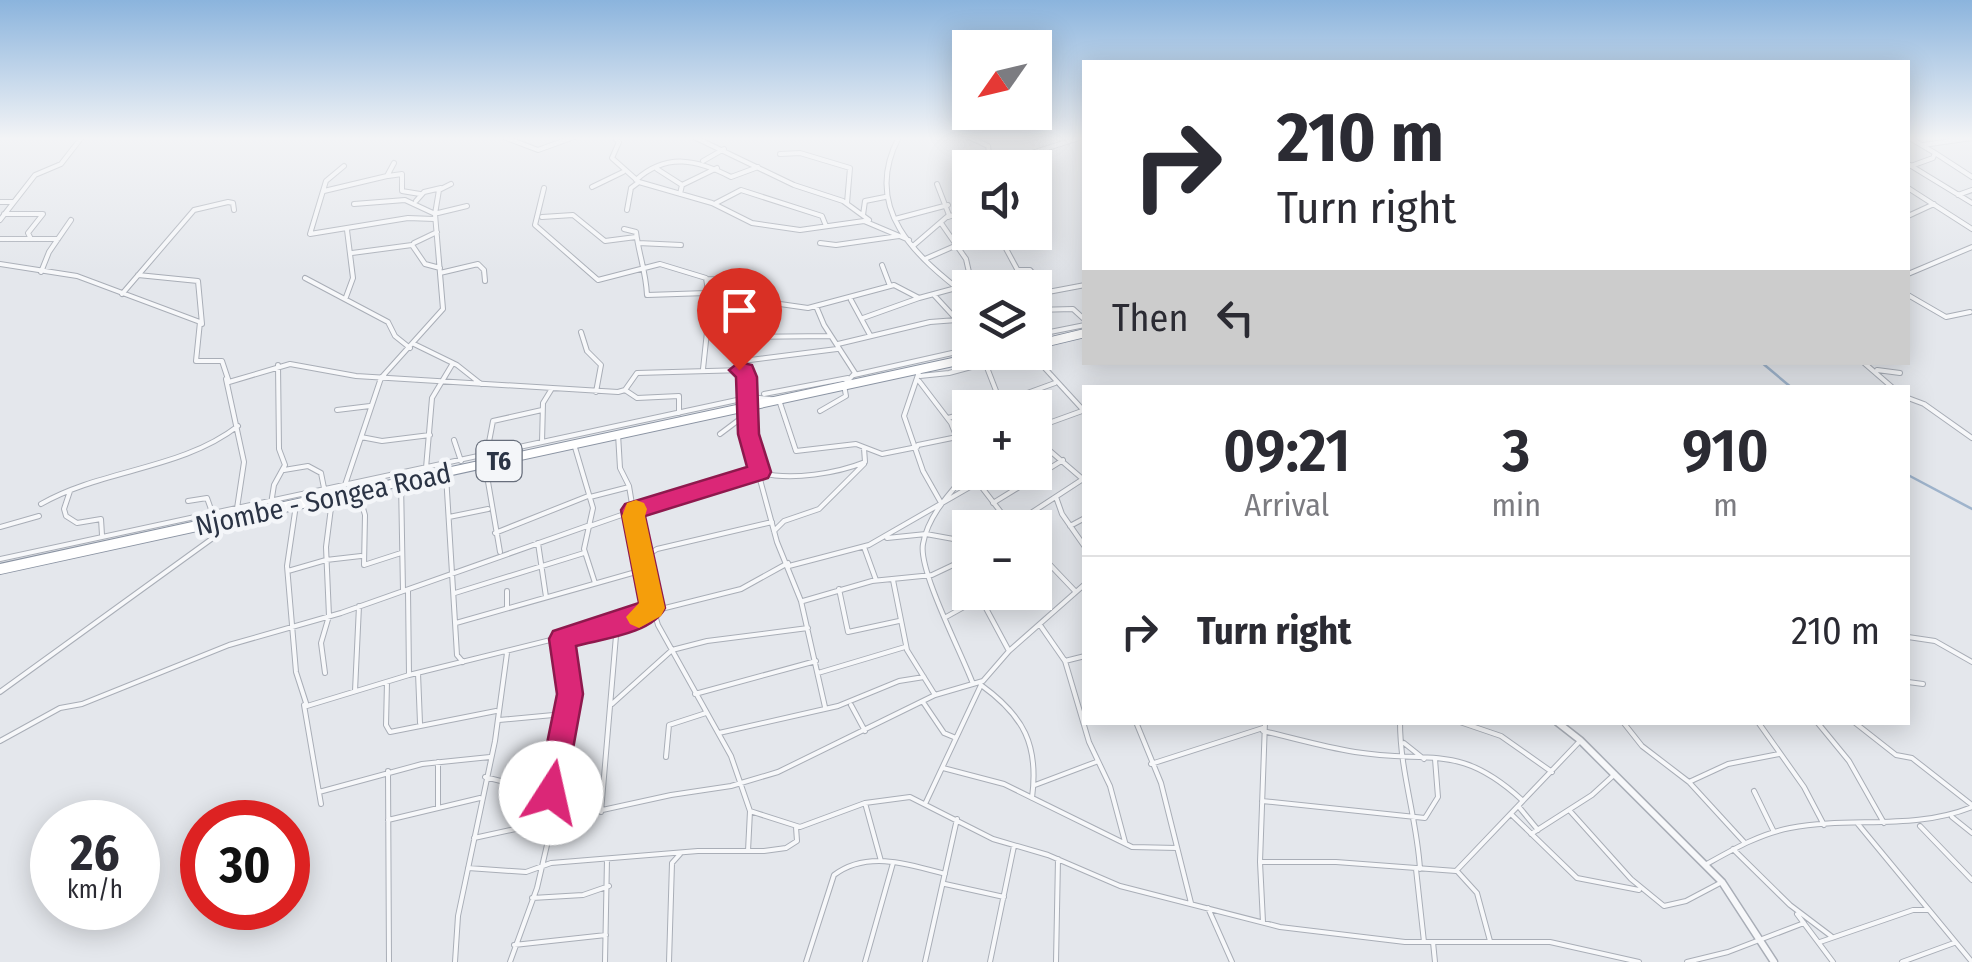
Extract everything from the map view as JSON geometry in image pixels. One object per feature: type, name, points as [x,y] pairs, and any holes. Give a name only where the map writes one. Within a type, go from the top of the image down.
[{"type":"highway","points":[[1052,341],[1082,335]]},
{"type":"highway","name":"Njombe - Songea Road","points":[[0,570],[101,543],[270,506],[296,505],[327,495],[358,492],[751,402],[919,375],[952,365]]},
{"type":"street","points":[[2,217],[30,182]]},
{"type":"street","points":[[327,182],[310,234],[435,216],[467,206]]},
{"type":"street","points":[[324,188],[359,182]]},
{"type":"street","points":[[402,182],[403,192],[420,194],[451,184]]},
{"type":"street","points":[[592,188],[599,182]]},
{"type":"street","points":[[627,210],[630,188],[636,182]]},
{"type":"street","points":[[640,182],[714,204],[770,227],[800,230],[856,220],[909,240]]},
{"type":"street","points":[[677,182],[682,185]]},
{"type":"street","points":[[682,185],[688,182]]},
{"type":"street","points":[[794,182],[846,203],[872,223]]},
{"type":"street","points":[[846,203],[850,182]]},
{"type":"street","points":[[884,182],[885,198],[909,240],[952,284]]},
{"type":"street","points":[[1937,182],[1972,203]]},
{"type":"street","points":[[937,184],[948,205],[948,217]]},
{"type":"street","points":[[680,194],[682,185]]},
{"type":"street","points":[[345,486],[381,378],[443,309],[435,216],[442,188]]},
{"type":"street","points":[[540,218],[544,188]]},
{"type":"street","points":[[1910,189],[1972,229]]},
{"type":"street","points":[[714,204],[741,190],[822,216],[826,226]]},
{"type":"street","points":[[1958,195],[1972,190]]},
{"type":"street","points":[[416,201],[420,194]]},
{"type":"street","points":[[863,215],[865,201],[885,198]]},
{"type":"street","points":[[354,204],[386,199],[416,201],[435,216]]},
{"type":"street","points":[[0,202],[12,202]]},
{"type":"street","points":[[122,294],[194,210],[228,202],[233,203],[234,210]]},
{"type":"street","points":[[1910,215],[1934,204]]},
{"type":"street","points":[[895,219],[948,205]]},
{"type":"street","points":[[2,217],[43,214],[28,233],[30,237]]},
{"type":"street","points":[[680,244],[606,241],[571,214],[535,220],[536,227],[598,280],[664,265],[706,279],[740,282],[765,303]]},
{"type":"street","points":[[914,246],[952,216]]},
{"type":"street","points":[[41,272],[71,220]]},
{"type":"street","points":[[1963,223],[1972,220]]},
{"type":"street","points":[[941,224],[952,239]]},
{"type":"street","points":[[624,228],[634,231],[640,264],[646,268]]},
{"type":"street","points":[[346,298],[352,284],[347,230]]},
{"type":"street","points":[[352,253],[412,244],[437,232]]},
{"type":"street","points":[[820,243],[833,246],[900,236]]},
{"type":"street","points":[[0,239],[58,239]]},
{"type":"street","points":[[412,244],[425,264],[440,270],[478,264],[484,270],[485,281]]},
{"type":"street","points":[[1910,273],[1972,247]]},
{"type":"street","points":[[925,259],[952,248]]},
{"type":"street","points":[[1006,250],[1017,270],[1029,270]]},
{"type":"street","points":[[0,264],[77,276],[202,324]]},
{"type":"street","points":[[882,265],[890,286]]},
{"type":"street","points":[[646,268],[646,295],[707,294]]},
{"type":"street","points":[[0,692],[239,514],[244,466],[222,361],[196,361],[202,324],[198,281],[139,274]]},
{"type":"street","points":[[305,278],[388,322],[395,336],[453,363],[481,384]]},
{"type":"street","points":[[704,371],[701,364],[710,304],[706,279]]},
{"type":"street","points":[[710,304],[816,306],[890,286],[902,286],[919,298]]},
{"type":"street","points":[[1052,291],[1082,286]]},
{"type":"street","points":[[864,318],[952,289]]},
{"type":"street","points":[[934,294],[952,314]]},
{"type":"street","points":[[1910,296],[1951,320],[1960,320],[1970,312]]},
{"type":"street","points":[[849,298],[870,334]]},
{"type":"street","points":[[740,304],[742,361],[751,402],[749,439],[774,531],[801,601],[825,707]]},
{"type":"street","points":[[816,306],[831,336],[848,356],[854,376]]},
{"type":"street","points":[[1052,310],[1073,309],[1082,319]]},
{"type":"street","points":[[742,361],[838,346],[870,334],[952,321]]},
{"type":"street","points":[[1052,331],[1082,323]]},
{"type":"street","points":[[580,332],[586,351],[601,364],[596,392]]},
{"type":"street","points":[[742,336],[831,336]]},
{"type":"street","points":[[278,365],[279,449],[284,470],[274,485],[270,506],[492,453],[679,413],[751,402],[952,354]]},
{"type":"street","points":[[426,468],[431,404],[438,382],[453,363]]},
{"type":"street","points":[[226,388],[278,365],[381,378],[551,390],[625,390],[637,398],[679,396],[679,413]]},
{"type":"street","points":[[1866,365],[1891,385]]},
{"type":"street","points":[[1872,369],[1900,373]]},
{"type":"street","points":[[625,390],[637,374],[744,370]]},
{"type":"street","points":[[919,375],[952,370]]},
{"type":"street","points":[[1044,370],[1082,409]]},
{"type":"street","points":[[919,375],[952,426]]},
{"type":"street","points":[[919,375],[904,416],[924,472],[942,500]]},
{"type":"street","points":[[820,411],[846,396],[844,385],[854,376]]},
{"type":"street","points":[[226,379],[234,382]]},
{"type":"street","points":[[1036,390],[1056,384]]},
{"type":"street","points":[[542,442],[542,410],[545,395],[551,390]]},
{"type":"street","points":[[1910,399],[1924,404],[1972,438]]},
{"type":"street","points":[[773,401],[796,451],[856,444],[882,454],[952,438]]},
{"type":"street","points":[[720,434],[751,402]]},
{"type":"street","points":[[337,410],[370,406]]},
{"type":"street","points":[[492,453],[489,442],[493,421],[542,410]]},
{"type":"street","points":[[1052,422],[1082,412]]},
{"type":"street","points":[[948,418],[952,417]]},
{"type":"street","points":[[40,504],[171,458],[238,426]]},
{"type":"street","points":[[618,434],[620,468],[629,487],[653,609],[742,783],[750,811],[748,851]]},
{"type":"street","points":[[360,437],[382,441],[430,435]]},
{"type":"street","points":[[454,440],[461,460]]},
{"type":"street","points":[[574,444],[593,514],[584,553],[595,583]]},
{"type":"street","points":[[774,531],[784,521],[818,508],[865,462],[864,448]]},
{"type":"street","points":[[1052,451],[1082,478]]},
{"type":"street","points":[[993,503],[1063,460]]},
{"type":"street","points":[[0,740],[28,729],[59,708],[82,704],[229,645],[329,616],[633,511],[760,472],[781,477],[865,462]]},
{"type":"street","points":[[484,464],[500,554]]},
{"type":"street","points":[[284,470],[310,466],[322,473],[327,495],[329,616],[321,643],[325,673]]},
{"type":"street","points":[[446,472],[458,658],[464,662]]},
{"type":"street","points":[[1037,510],[1082,481]]},
{"type":"street","points":[[401,482],[409,676]]},
{"type":"street","points":[[495,533],[590,496],[629,487]]},
{"type":"street","points":[[952,490],[942,500],[922,546],[929,566],[927,576],[973,684]]},
{"type":"street","points":[[304,705],[741,588],[788,564],[883,538],[964,490]]},
{"type":"street","points":[[983,490],[998,510]]},
{"type":"street","points":[[70,491],[64,508],[66,516],[77,522],[101,519],[101,543]]},
{"type":"street","points":[[358,492],[365,515],[365,566],[402,553]]},
{"type":"street","points":[[1056,497],[1082,542]]},
{"type":"street","points":[[188,501],[207,498],[213,513]]},
{"type":"street","points":[[296,505],[288,571],[296,672],[321,804]]},
{"type":"street","points":[[448,517],[489,508]]},
{"type":"street","points":[[0,559],[101,543],[213,513],[239,514]]},
{"type":"street","points":[[0,528],[39,516]]},
{"type":"street","points":[[1070,526],[1082,520]]},
{"type":"street","points":[[639,549],[651,550],[772,522]]},
{"type":"street","points":[[883,538],[926,534],[952,539]]},
{"type":"street","points":[[538,543],[546,597]]},
{"type":"street","points":[[864,546],[876,580]]},
{"type":"street","points":[[641,559],[651,550]]},
{"type":"street","points":[[455,593],[584,553]]},
{"type":"street","points":[[288,571],[326,560],[363,556]]},
{"type":"street","points":[[1052,566],[1074,591]]},
{"type":"street","points":[[801,601],[876,580],[927,576],[952,569]]},
{"type":"street","points":[[456,624],[643,570]]},
{"type":"street","points":[[894,580],[906,646],[935,694]]},
{"type":"street","points":[[839,589],[848,632],[899,621]]},
{"type":"street","points":[[926,802],[982,683],[1010,651],[1074,591],[1082,589]]},
{"type":"street","points":[[507,608],[508,591]]},
{"type":"street","points":[[355,692],[359,606]]},
{"type":"street","points":[[946,617],[959,610]]},
{"type":"street","points":[[988,610],[1010,651]]},
{"type":"street","points":[[600,812],[617,624]]},
{"type":"street","points":[[1040,626],[1065,661],[1082,713]]},
{"type":"street","points":[[612,704],[672,650],[731,637],[808,628]]},
{"type":"street","points":[[1910,637],[1930,640],[1972,662]]},
{"type":"street","points":[[510,962],[532,898],[550,821],[570,684],[562,639]]},
{"type":"street","points":[[818,674],[906,646]]},
{"type":"street","points":[[455,962],[458,916],[507,652]]},
{"type":"street","points":[[1065,661],[1082,657]]},
{"type":"street","points":[[695,694],[816,660]]},
{"type":"street","points":[[418,673],[421,724]]},
{"type":"street","points":[[719,733],[850,703],[899,681],[924,678]]},
{"type":"street","points":[[387,682],[387,730],[496,710]]},
{"type":"street","points":[[1910,682],[1923,684]]},
{"type":"street","points":[[474,838],[742,783],[778,772],[935,694],[982,683],[1004,700],[1028,729],[1035,752],[1032,798]]},
{"type":"street","points":[[922,701],[944,733],[956,738]]},
{"type":"street","points":[[850,703],[865,731]]},
{"type":"street","points":[[666,757],[668,725],[706,713]]},
{"type":"street","points":[[497,720],[564,714]]},
{"type":"street","points":[[1086,725],[1110,786],[1126,844]]},
{"type":"street","points":[[1137,725],[1161,783],[1191,904]]},
{"type":"street","points":[[1400,725],[1400,758],[1414,816],[1424,942]]},
{"type":"street","points":[[1469,725],[1501,736],[1552,772]]},
{"type":"street","points":[[1561,725],[1722,882],[1774,962]]},
{"type":"street","points":[[1626,725],[1642,746],[1689,782],[1744,842]]},
{"type":"street","points":[[1760,725],[1809,794],[1824,825]]},
{"type":"street","points":[[1819,725],[1849,761],[1884,824]]},
{"type":"street","points":[[1706,865],[1744,842],[1774,832],[1824,825],[1918,824],[1952,818],[1972,806],[1912,758],[1896,755],[1858,725]]},
{"type":"street","points":[[1152,764],[1264,727],[1344,750],[1400,758],[1463,760],[1480,765],[1520,803],[1538,830]]},
{"type":"street","points":[[1262,922],[1264,727]]},
{"type":"street","points":[[1456,870],[1580,740]]},
{"type":"street","points":[[1402,742],[1424,759]]},
{"type":"street","points":[[1689,782],[1728,764],[1780,754]]},
{"type":"street","points":[[320,792],[388,771],[490,757]]},
{"type":"street","points":[[1262,801],[1425,818],[1439,790],[1435,759]]},
{"type":"street","points":[[438,762],[438,807]]},
{"type":"street","points":[[1035,785],[1098,762]]},
{"type":"street","points":[[943,768],[981,775],[1126,844],[1177,848]]},
{"type":"street","points":[[388,771],[389,962]]},
{"type":"street","points":[[1530,834],[1570,810],[1615,774]]},
{"type":"street","points":[[485,777],[551,794]]},
{"type":"street","points":[[1754,791],[1774,832]]},
{"type":"street","points":[[750,811],[796,827],[865,803],[910,797],[1014,846],[1058,859],[1120,886],[1262,922],[1310,931],[1424,942],[1550,942],[1639,962]]},
{"type":"street","points":[[387,820],[480,798]]},
{"type":"street","points":[[865,803],[882,862]]},
{"type":"street","points":[[1570,810],[1639,890],[1664,906],[1722,882]]},
{"type":"street","points":[[1512,815],[1583,882],[1639,890]]},
{"type":"street","points":[[1952,818],[1972,834]]},
{"type":"street","points":[[924,962],[958,820]]},
{"type":"street","points":[[1858,824],[1972,962]]},
{"type":"street","points":[[1918,824],[1972,880]]},
{"type":"street","points":[[468,868],[526,872],[541,866],[607,859],[748,851],[793,845],[798,838],[796,827]]},
{"type":"street","points":[[990,962],[1014,846]]},
{"type":"street","points":[[1733,849],[1790,906],[1833,962]]},
{"type":"street","points":[[669,962],[672,863],[681,853]]},
{"type":"street","points":[[605,962],[607,859]]},
{"type":"street","points":[[1056,962],[1058,859]]},
{"type":"street","points":[[1260,862],[1336,862],[1456,870],[1467,877],[1475,891],[1490,941]]},
{"type":"street","points":[[807,961],[834,875],[847,865],[893,863],[945,874]]},
{"type":"street","points":[[865,962],[893,863]]},
{"type":"street","points":[[943,884],[1004,897]]},
{"type":"street","points":[[532,898],[583,895],[609,886]]},
{"type":"street","points":[[1790,906],[1831,936]]},
{"type":"street","points":[[1208,908],[1232,962]]},
{"type":"street","points":[[1820,942],[1913,910],[1928,910]]},
{"type":"street","points":[[1687,962],[1804,923]]},
{"type":"street","points":[[514,945],[606,935]]},
{"type":"street","points":[[1433,942],[1435,962]]},
{"type":"street","points":[[1905,962],[1955,942]]},
{"type":"street","points":[[1591,951],[1594,962]]},
{"type":"waterway","points":[[1765,365],[1788,385]]},
{"type":"waterway","points":[[1910,476],[1972,509]]},
{"type":"slow traffic","points":[[636,509],[633,510],[652,608],[639,617]]},
{"type":"route","points":[[551,793],[570,694],[562,639],[642,616],[652,608],[633,510],[760,472],[748,434],[747,377],[744,370],[739,370]]}]
